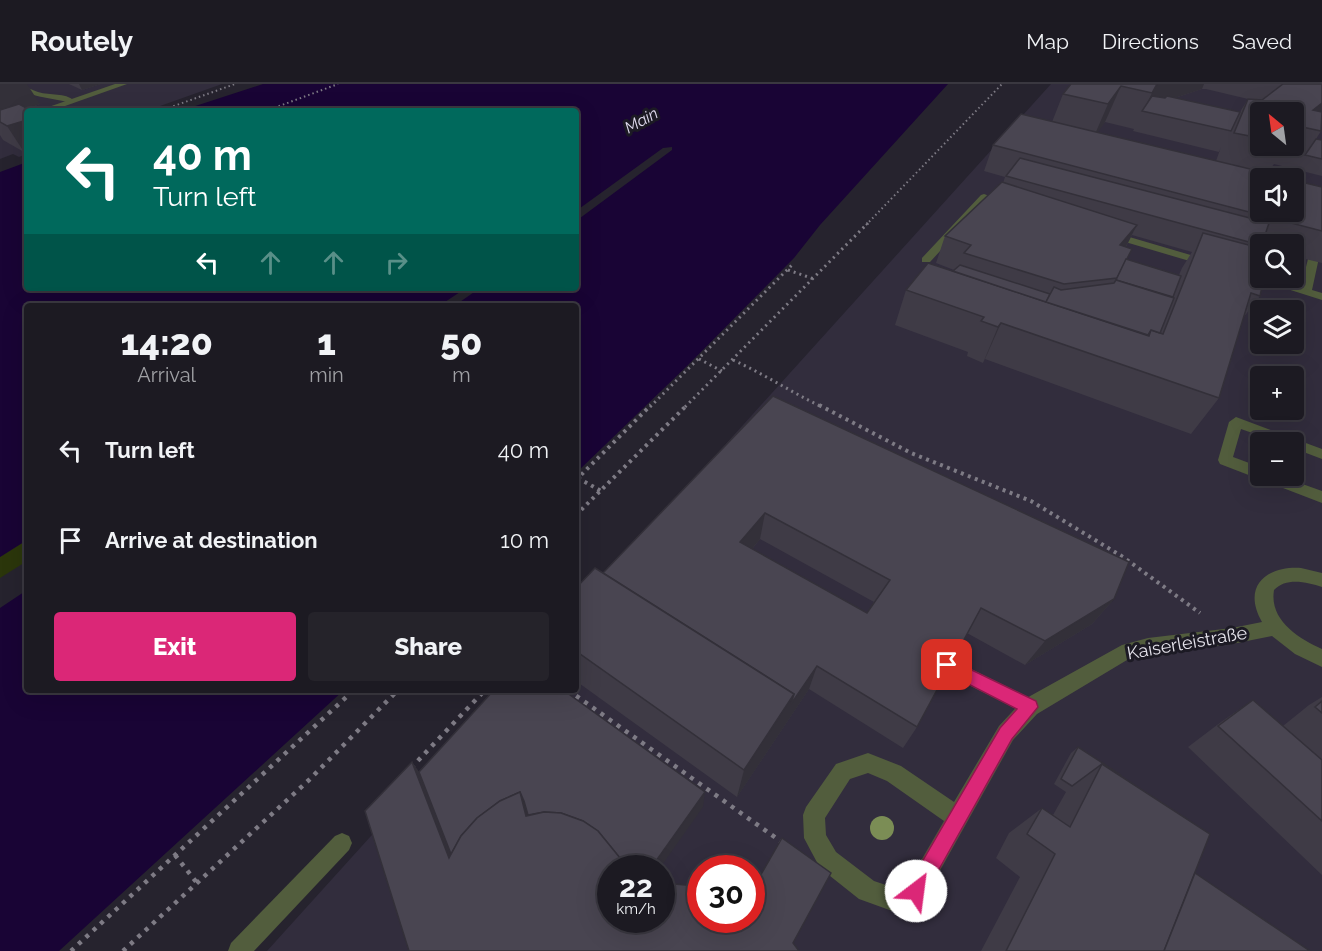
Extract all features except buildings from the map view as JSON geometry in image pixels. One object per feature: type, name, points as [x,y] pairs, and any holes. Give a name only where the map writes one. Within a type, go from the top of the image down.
[{"type":"street","points":[[51,108],[123,84]]},
{"type":"street","name":"Kaiserleistraße","points":[[1321,577],[1285,575],[1272,579],[1265,588],[1263,599],[1266,612],[1276,627],[1294,644],[1322,658]]},
{"type":"street","name":"Kaiserleistraße","points":[[815,838],[828,860],[867,891],[895,900],[916,891],[1006,734],[1030,707],[1122,653],[1148,646],[1232,636],[1276,627]]},
{"type":"street","points":[[815,838],[814,815],[843,771],[867,763],[894,773],[958,818]]},
{"type":"lane","points":[[14,84],[38,95],[63,97],[72,101]]},
{"type":"lane","points":[[926,260],[984,197],[1017,207]]},
{"type":"lane","points":[[1306,292],[1321,227]]},
{"type":"lane","points":[[1096,230],[1250,275]]},
{"type":"lane","points":[[1293,288],[1322,297]]},
{"type":"lane","points":[[1250,469],[1225,460],[1236,423],[1261,432]]},
{"type":"lane","points":[[1304,447],[1322,454]]},
{"type":"lane","points":[[1293,486],[1322,497]]},
{"type":"lane","points":[[947,665],[1030,707]]},
{"type":"lane","points":[[239,951],[342,843]]},
{"type":"path","points":[[174,108],[235,84]]},
{"type":"path","points":[[274,108],[338,84]]},
{"type":"path","points":[[579,512],[814,279],[1002,84]]},
{"type":"path","points":[[579,477],[794,263]]},
{"type":"path","points":[[788,270],[814,279]]},
{"type":"path","points":[[699,359],[722,371]]},
{"type":"path","points":[[733,360],[770,377],[809,401],[911,453],[1031,501],[1051,512],[1123,556],[1232,636]]},
{"type":"path","points":[[579,480],[601,491]]},
{"type":"path","points":[[71,951],[351,693]]},
{"type":"path","points":[[123,951],[310,779],[395,693]]},
{"type":"path","points":[[405,775],[482,693]]},
{"type":"path","points":[[572,693],[788,847],[815,838]]},
{"type":"path","points":[[175,855],[197,883]]},
{"type":"shaded area","points":[[0,84],[222,84],[154,108],[24,108],[24,155],[19,157],[13,154],[0,159]]},
{"type":"shaded area","points":[[1051,84],[1322,84],[1322,951],[267,951],[500,693],[579,693],[579,607]]},
{"type":"green space","points":[[24,542],[24,563],[0,578],[0,557]]},
{"type":"water","name":"Main","points":[[263,84],[948,84],[820,225],[794,258],[579,470],[579,303],[458,303],[476,291],[579,291],[579,219],[672,150],[672,147],[663,148],[579,209],[579,108],[189,108]]},
{"type":"water","points":[[24,163],[24,291],[462,291],[444,303],[24,303],[24,542],[0,557],[0,172]]},
{"type":"water","points":[[24,592],[24,693],[341,693],[59,951],[0,951],[0,608]]},
{"type":"route","points":[[916,891],[1006,734],[1030,707],[947,665]]}]
